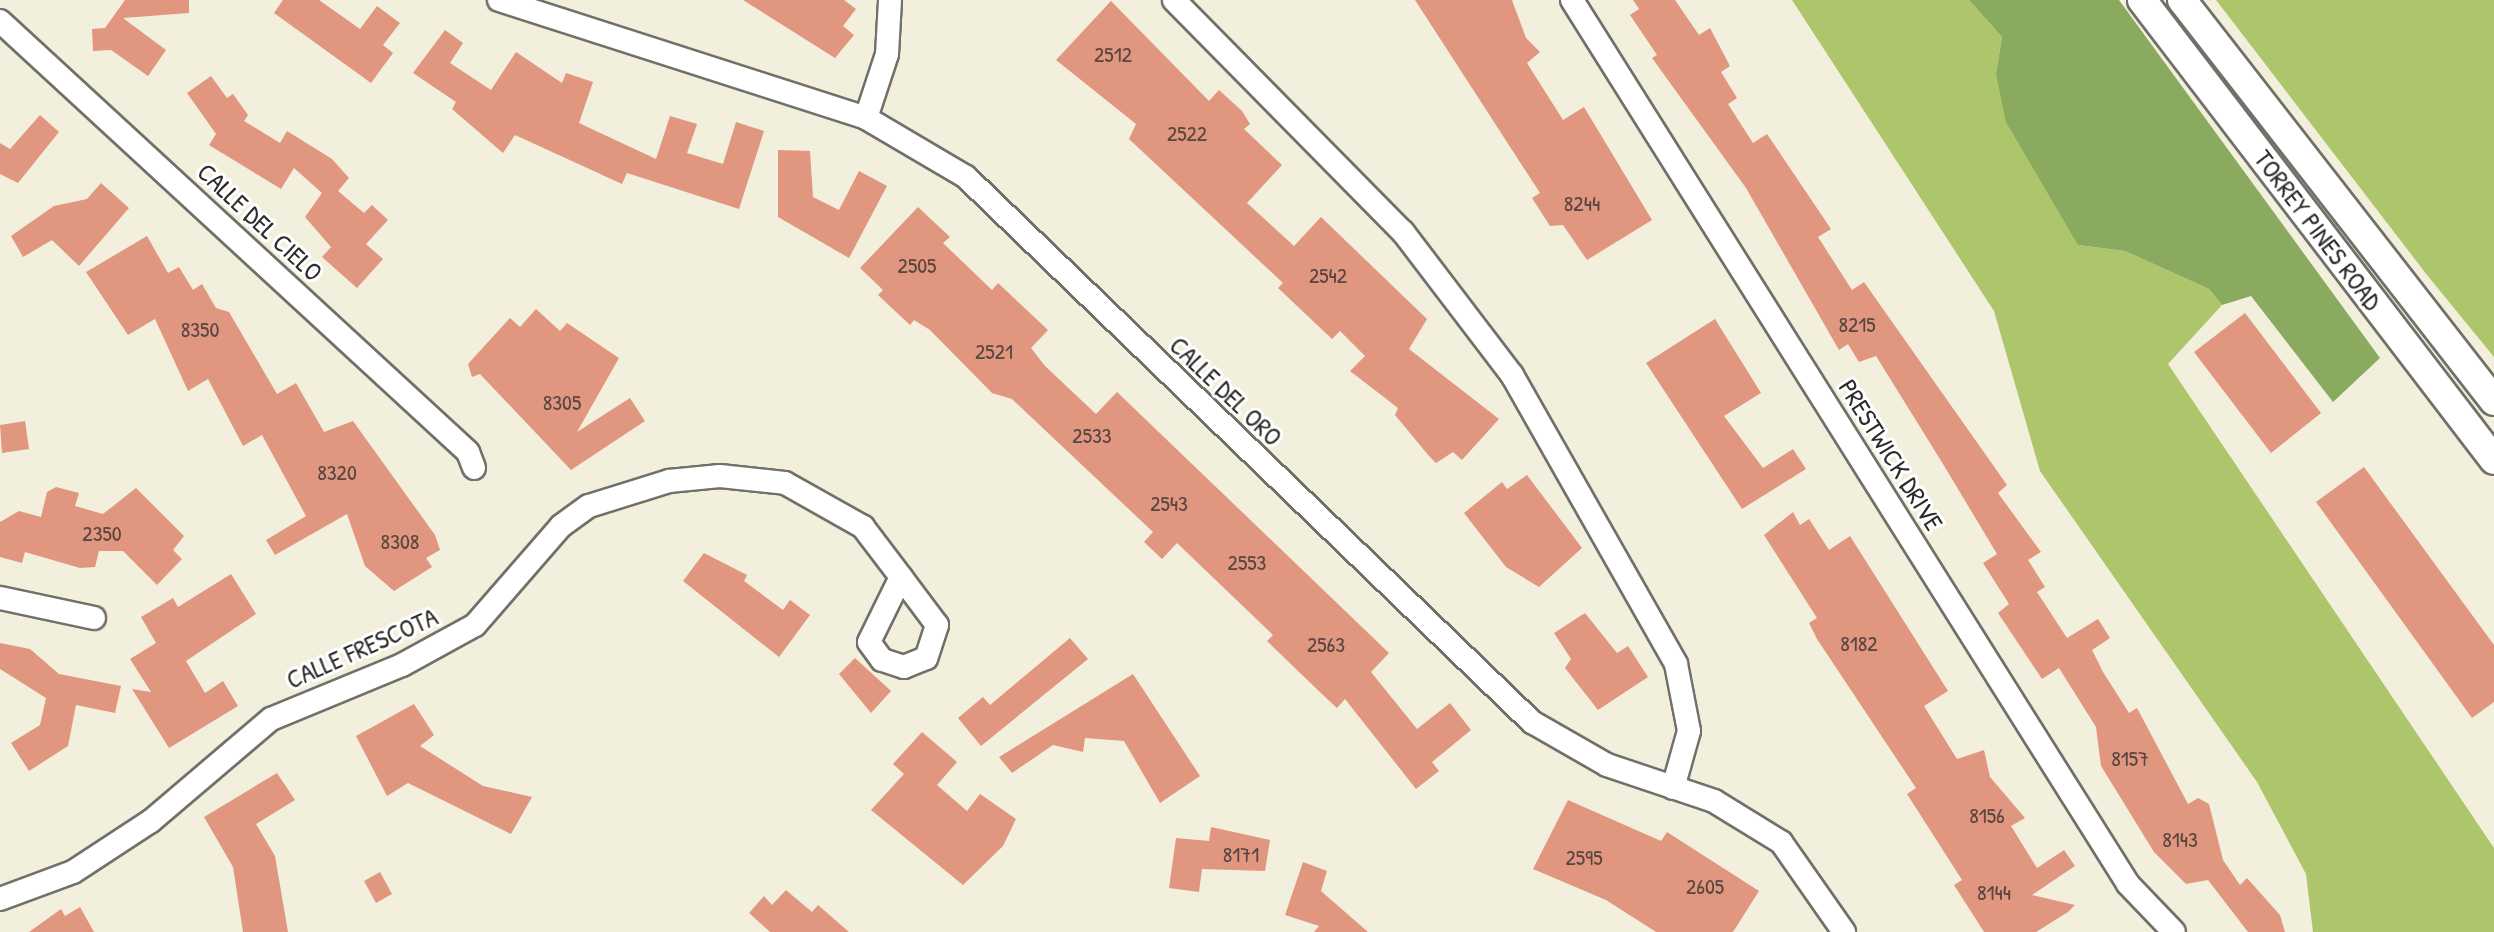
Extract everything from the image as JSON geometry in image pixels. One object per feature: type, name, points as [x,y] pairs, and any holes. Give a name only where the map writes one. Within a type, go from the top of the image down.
[{"type":"main road","name":"TORREY PINES ROAD","points":[[2142,0],[2494,460]]},
{"type":"main road","name":"TORREY PINES ROAD","points":[[2182,0],[2494,401]]},
{"type":"street","name":"CALLE DEL ORO","points":[[499,0],[866,118],[966,177],[1532,722],[1607,765],[1714,801],[1781,842],[1844,932]]},
{"type":"street","points":[[866,118],[887,54],[890,0]]},
{"type":"street","points":[[1174,0],[1403,232],[1512,375],[1676,664],[1689,731],[1673,788]]},
{"type":"street","name":"PRESTWICK DRIVE","points":[[1572,0],[2128,884],[2174,932]]},
{"type":"street","name":"CALLE DEL CIELO","points":[[0,21],[468,452],[474,468]]},
{"type":"street","name":"CALLE FRESCOTA","points":[[0,899],[73,872],[125,838],[271,719],[402,665],[475,625],[561,526],[589,506],[669,481],[720,476],[785,483],[863,527],[901,577]]},
{"type":"street","points":[[0,598],[94,618]]},
{"type":"green space","points":[[1792,0],[1969,0],[2002,37],[1996,74],[2078,245],[2125,251],[2209,289],[2222,305],[2168,364],[2494,848],[2494,932],[2313,932],[2306,874],[2257,782],[2040,471],[1994,311]]},
{"type":"green space","points":[[1969,0],[2119,0],[2380,358],[2333,402],[2251,296],[2222,305],[2209,289],[2125,251],[2078,245],[2006,122],[1996,74],[2002,37]]},
{"type":"green space","points":[[2216,0],[2494,0],[2494,357],[2427,275]]},
{"type":"building","points":[[125,0],[189,0],[189,13],[123,18],[166,50],[148,76],[111,50],[93,51],[92,29],[105,28]]},
{"type":"building","points":[[283,0],[319,0],[360,29],[377,6],[400,23],[383,45],[393,53],[371,83],[274,13]]},
{"type":"building","points":[[743,0],[844,0],[856,9],[843,26],[854,35],[835,58]]},
{"type":"building","points":[[1415,0],[1512,0],[1526,38],[1540,52],[1527,63],[1563,120],[1584,107],[1652,220],[1587,260],[1563,225],[1550,226],[1532,198],[1540,193]]},
{"type":"building","points":[[1633,0],[1675,0],[1699,35],[1710,28],[1730,66],[1721,72],[1737,98],[1728,104],[1753,143],[1767,134],[1831,229],[1818,237],[1852,290],[1864,282],[2007,485],[1998,493],[2041,552],[2028,560],[2045,587],[2037,592],[2067,638],[2098,619],[2110,638],[2092,650],[2103,672],[2129,713],[2137,708],[2188,804],[2198,798],[2209,804],[2223,860],[2240,885],[2247,878],[2280,915],[2285,932],[2248,932],[2208,880],[2186,884],[2154,852],[2101,766],[2096,727],[2059,668],[2042,679],[1998,613],[2009,604],[1983,563],[1997,554],[1943,464],[1876,356],[1859,362],[1848,344],[1839,350],[1746,188],[1652,58],[1657,55],[1630,15],[1639,9]]},
{"type":"building","points":[[1111,1],[1209,101],[1219,90],[1242,111],[1250,124],[1244,129],[1282,165],[1247,203],[1294,246],[1321,217],[1427,319],[1409,349],[1499,419],[1462,460],[1453,452],[1436,463],[1395,415],[1398,408],[1350,371],[1365,356],[1340,331],[1332,339],[1278,288],[1283,283],[1129,139],[1136,124],[1056,60]]},
{"type":"building","points":[[445,30],[463,43],[450,63],[491,90],[516,52],[562,83],[566,73],[593,82],[579,123],[656,159],[670,116],[697,124],[687,153],[723,164],[736,122],[764,131],[739,209],[627,173],[622,184],[515,135],[503,153],[452,109],[456,102],[413,73]]},
{"type":"building","points":[[211,76],[227,98],[233,94],[248,115],[244,121],[280,143],[287,131],[332,159],[349,178],[338,191],[364,213],[372,205],[388,220],[366,244],[383,259],[357,288],[322,257],[331,247],[305,217],[322,193],[294,168],[281,189],[209,145],[216,134],[187,93]]},
{"type":"building","points":[[40,115],[59,132],[18,183],[0,174],[0,143],[10,149]]},
{"type":"building","points":[[778,150],[810,151],[813,197],[839,210],[859,171],[887,186],[849,258],[778,217]]},
{"type":"building","points":[[101,183],[129,208],[79,266],[52,240],[23,257],[11,236],[54,206],[87,199]]},
{"type":"building","points":[[918,207],[950,237],[943,243],[992,290],[998,283],[1048,330],[1031,348],[1045,366],[1096,414],[1117,392],[1389,653],[1371,672],[1417,729],[1450,703],[1471,730],[1432,762],[1439,771],[1416,789],[1345,699],[1337,708],[1267,641],[1273,635],[1177,543],[1162,559],[1144,542],[1153,532],[1012,399],[992,393],[930,330],[914,320],[910,325],[878,295],[883,290],[860,268]]},
{"type":"building","points":[[147,236],[168,273],[179,267],[193,290],[202,284],[216,308],[229,312],[277,394],[296,383],[324,432],[353,421],[435,535],[440,550],[426,558],[432,567],[394,591],[365,566],[347,514],[275,555],[266,540],[306,516],[262,435],[243,446],[208,379],[188,391],[155,319],[128,335],[86,272]]},
{"type":"building","points":[[536,309],[560,331],[567,323],[619,358],[577,432],[630,398],[645,421],[571,470],[480,374],[472,377],[468,364],[510,318],[520,327]]},
{"type":"building","points":[[2245,313],[2321,413],[2271,453],[2194,352]]},
{"type":"building","points":[[1715,319],[1761,393],[1724,416],[1763,468],[1793,449],[1806,469],[1742,509],[1646,363]]},
{"type":"building","points":[[25,421],[29,449],[2,453],[0,425]]},
{"type":"building","points":[[2364,467],[2494,645],[2494,702],[2472,718],[2316,502]]},
{"type":"building","points":[[1527,475],[1582,548],[1539,587],[1506,567],[1464,513],[1502,482],[1507,489]]},
{"type":"building","points":[[56,487],[79,493],[75,506],[103,514],[136,488],[184,536],[173,550],[182,559],[157,585],[123,551],[99,551],[95,567],[80,568],[25,552],[22,563],[0,557],[0,522],[19,511],[41,517],[47,492]]},
{"type":"building","points":[[1793,512],[1800,525],[1809,519],[1829,550],[1850,536],[1948,691],[1924,706],[1957,759],[1984,750],[1990,777],[2025,818],[2011,826],[2037,868],[2064,850],[2075,866],[2032,895],[2075,905],[2068,912],[2036,932],[1984,932],[1954,885],[1962,880],[1907,794],[1916,788],[1817,639],[1809,623],[1817,618],[1764,535]]},
{"type":"building","points":[[704,553],[747,575],[744,581],[783,610],[790,600],[810,615],[779,657],[683,581]]},
{"type":"building","points":[[231,574],[256,614],[186,661],[205,693],[223,681],[238,706],[169,748],[132,689],[151,692],[130,659],[156,643],[141,617],[173,598],[178,607]]},
{"type":"building","points":[[1585,613],[1617,653],[1628,646],[1648,677],[1598,710],[1565,668],[1571,659],[1554,633]]},
{"type":"building","points":[[1070,638],[1088,659],[981,746],[958,718],[983,697],[990,705]]},
{"type":"building","points":[[0,643],[30,649],[59,674],[121,686],[115,713],[76,705],[68,746],[29,771],[11,743],[40,725],[46,698],[0,669]]},
{"type":"building","points":[[855,658],[891,691],[871,713],[839,674]]},
{"type":"building","points":[[1133,674],[1200,776],[1160,803],[1124,741],[1085,738],[1083,752],[1053,745],[1012,773],[999,757]]},
{"type":"building","points":[[414,704],[434,735],[420,746],[483,786],[532,797],[511,834],[408,783],[387,796],[356,736]]},
{"type":"building","points":[[922,732],[957,762],[937,785],[967,811],[980,794],[1016,819],[1003,846],[963,885],[871,810],[904,774],[893,764]]},
{"type":"building","points":[[277,773],[295,800],[256,824],[275,856],[288,932],[243,932],[233,867],[204,817]]},
{"type":"building","points":[[1568,800],[1661,841],[1667,832],[1759,891],[1733,932],[1656,932],[1606,900],[1533,869]]},
{"type":"building","points":[[1211,827],[1270,840],[1265,871],[1202,869],[1199,892],[1169,888],[1176,838],[1209,841]]},
{"type":"building","points":[[1303,862],[1327,871],[1321,891],[1368,932],[1314,932],[1319,926],[1285,915]]},
{"type":"building","points":[[380,872],[392,894],[376,903],[364,881]]},
{"type":"building","points":[[786,890],[812,912],[818,905],[849,932],[770,932],[749,913],[764,896],[772,905]]},
{"type":"building","points":[[80,907],[94,932],[29,932],[61,909],[65,916]]}]
